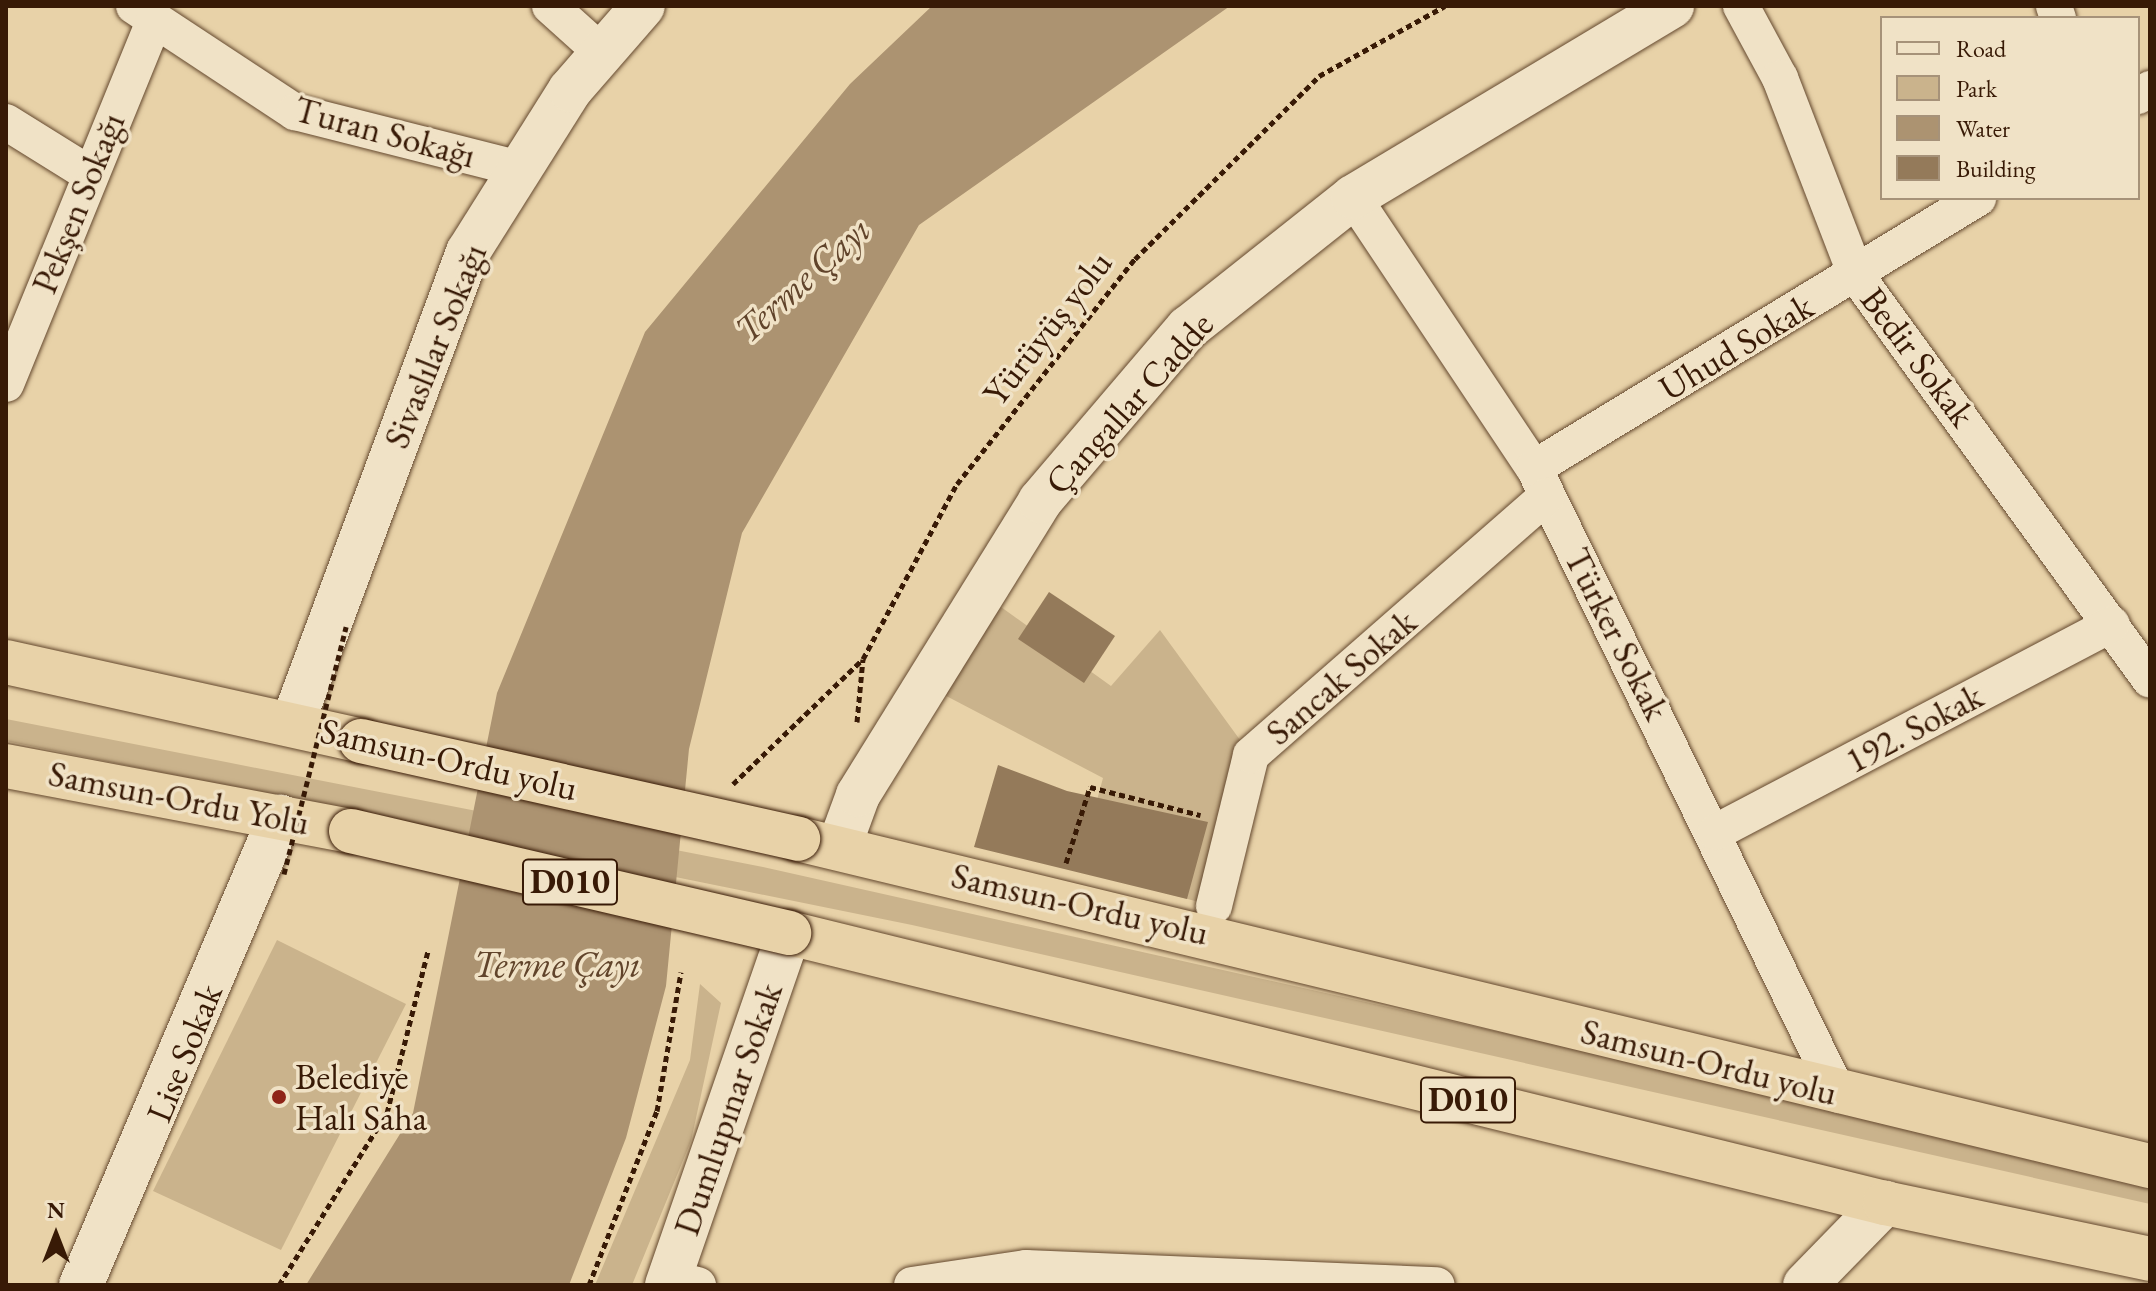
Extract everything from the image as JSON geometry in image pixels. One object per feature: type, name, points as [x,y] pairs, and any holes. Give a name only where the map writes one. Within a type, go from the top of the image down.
[{"type":"highway","name":"Samsun-Ordu yolu","points":[[6,662],[293,722],[361,741],[818,843],[1839,1095],[2150,1166]]},
{"type":"highway","name":"Samsun-Ordu Yolu","points":[[6,766],[351,831]]},
{"type":"highway","name":"Samsun-Ordu yolu","points":[[351,831],[789,933],[1885,1203],[2150,1259]]},
{"type":"street","points":[[550,6],[601,52]]},
{"type":"street","name":"Sivaslılar Sokağı","points":[[293,722],[468,252],[520,169],[601,52],[643,6]]},
{"type":"street","name":"Çangallar Cadde","points":[[818,843],[858,795],[1040,501],[1188,328],[1353,197],[1672,6]]},
{"type":"street","name":"Bedir Sokak","points":[[1741,6],[1780,78],[1856,275],[2150,679]]},
{"type":"street","name":"Turan Sokağı","points":[[144,14],[295,112],[520,169]]},
{"type":"street","name":"Pekşen Sokağı","points":[[6,384],[88,173],[144,14]]},
{"type":"street","points":[[6,122],[88,173]]},
{"type":"street","name":"Türker Sokak","points":[[1353,197],[1541,482],[1716,832],[1839,1095]]},
{"type":"street","name":"Uhud Sokak","points":[[1541,482],[1975,200]]},
{"type":"street","name":"Sancak Sokak","points":[[1214,906],[1251,755],[1541,482]]},
{"type":"street","name":"192. Sokak","points":[[1716,832],[2112,624]]},
{"type":"street","name":"Lise Sokak","points":[[81,1285],[280,817]]},
{"type":"street","name":"Dumlupınar Sokak","points":[[678,1283],[789,933]]},
{"type":"street","points":[[1805,1285],[1885,1203]]},
{"type":"street","points":[[912,1285],[1031,1276],[1437,1285]]},
{"type":"path","name":"Yürüyüş yolu","points":[[857,728],[863,659],[957,484],[1135,259],[1319,76],[1445,6]]},
{"type":"path","points":[[284,874],[346,627]]},
{"type":"path","points":[[730,788],[863,659]]},
{"type":"path","points":[[1076,828],[1090,787],[1198,812],[1230,842]]},
{"type":"path","points":[[279,1285],[387,1113],[428,951]]},
{"type":"path","points":[[589,1285],[657,1111],[681,972]]},
{"type":"green space","points":[[983,594],[1111,686],[1160,630],[1251,755],[1214,906],[1078,870],[1103,778],[931,688]]},
{"type":"green space","points":[[6,719],[763,867],[1785,1096],[2150,1179],[2150,1204],[912,925],[6,741]]},
{"type":"green space","name":"Belediye Halı Saha","points":[[277,940],[406,1004],[281,1250],[153,1191]]},
{"type":"green space","points":[[700,984],[721,1003],[691,1141],[632,1285],[595,1285],[690,1060]]},
{"type":"water","name":"Terme Çayı","points":[[932,6],[1230,6],[919,225],[742,533],[689,749],[666,986],[626,1138],[569,1285],[306,1285],[413,1113],[497,693],[645,332],[850,84]]},
{"type":"building","points":[[1049,592],[1115,636],[1084,683],[1018,639]]},
{"type":"building","points":[[998,765],[1067,791],[1208,822],[1187,899],[974,847]]},
{"type":"place","name":"Belediye Halı Saha","points":[[279,1097]]}]
